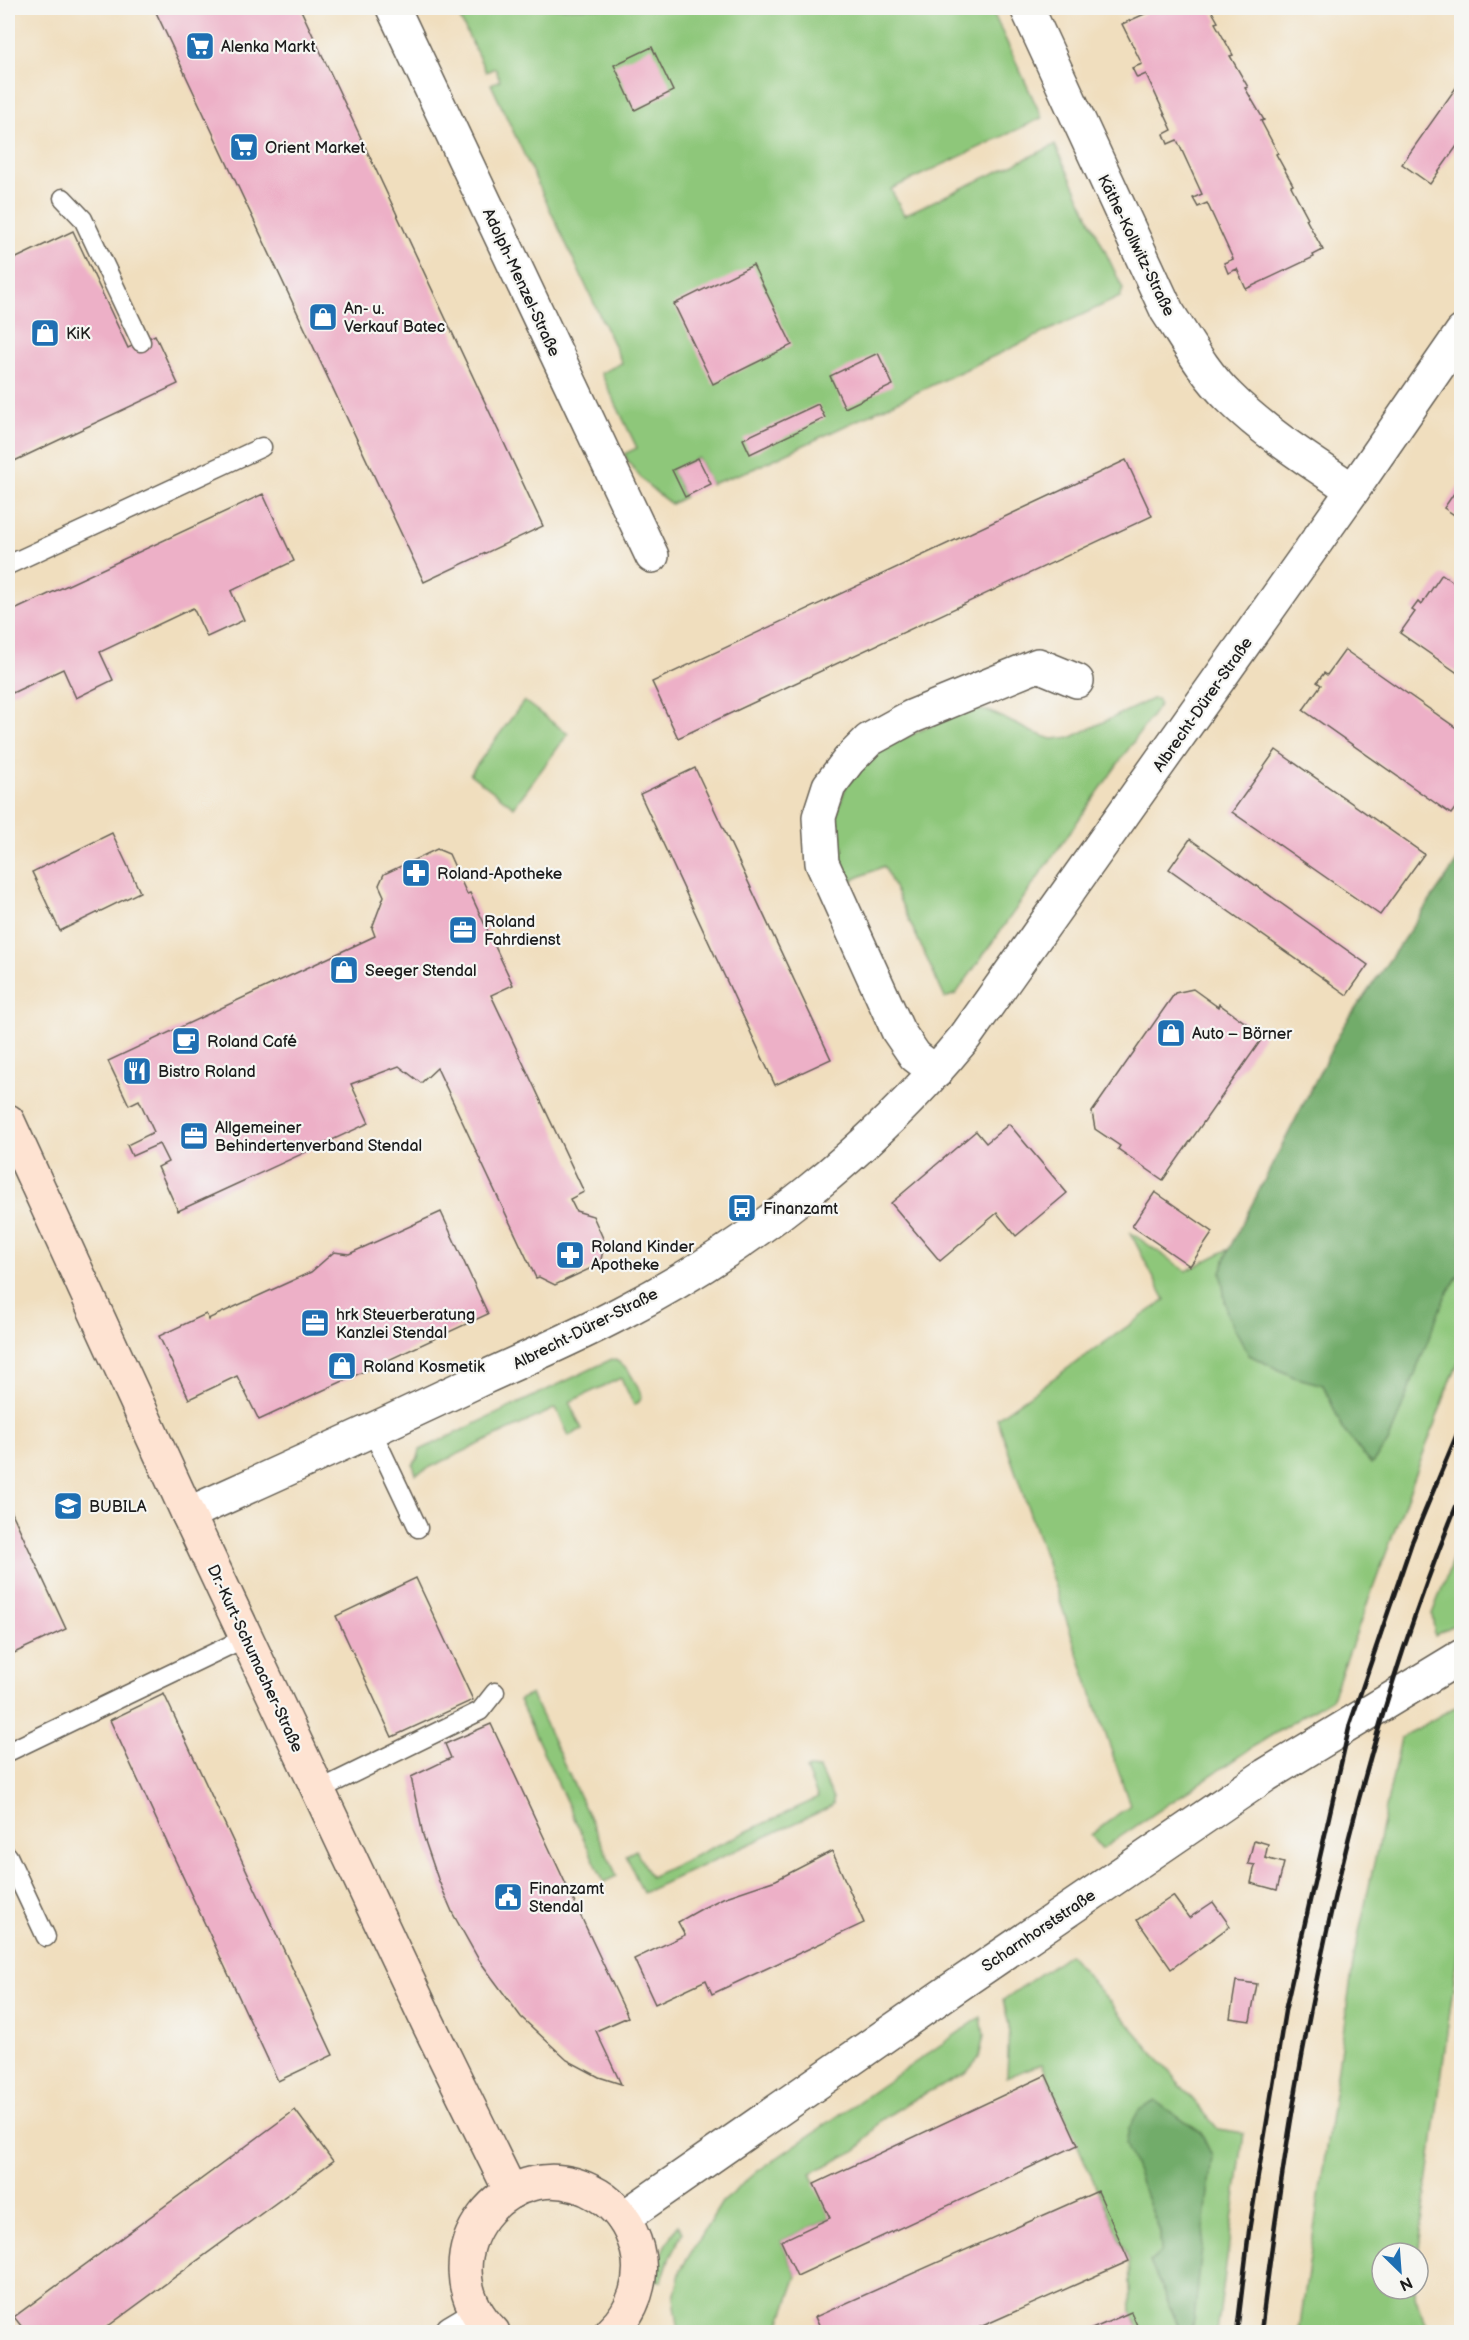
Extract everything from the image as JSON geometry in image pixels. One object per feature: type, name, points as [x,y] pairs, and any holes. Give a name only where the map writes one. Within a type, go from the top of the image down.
[{"type":"street","name":"Adolph-Menzel-Straße","points":[[393,8],[651,556]]},
{"type":"street","name":"Käthe-Kollwitz-Straße","points":[[1027,8],[1167,311],[1196,355],[1228,396],[1296,452],[1353,490]]},
{"type":"street","name":"Albrecht-Dürer-Straße","points":[[188,1514],[372,1431],[622,1313],[741,1241],[844,1163],[936,1072],[965,1036],[1353,490],[1461,332]]},
{"type":"street","points":[[936,1072],[915,1056],[898,1031],[822,863],[819,817],[829,786],[849,760],[869,740],[911,717],[1038,665],[1077,681]]},
{"type":"street","name":"Dr.-Kurt-Schumacher-Straße","points":[[8,1121],[188,1514],[428,2023],[511,2192]]},
{"type":"street","name":"Scharnhorststraße","points":[[623,2218],[753,2126],[1256,1782],[1461,1656]]},
{"type":"street","points":[[474,2327],[472,2305],[465,2279],[466,2253],[469,2241],[481,2217],[490,2207],[511,2192],[537,2182],[565,2182],[591,2190],[603,2198],[623,2218],[635,2240],[639,2279],[625,2317],[611,2332]]},
{"type":"lane","points":[[63,198],[83,219],[141,342]]},
{"type":"lane","points":[[8,565],[262,447]]},
{"type":"lane","points":[[372,1431],[418,1527]]},
{"type":"lane","points":[[8,1752],[247,1637]]},
{"type":"lane","points":[[319,1790],[480,1711],[495,1692]]},
{"type":"lane","points":[[8,1856],[46,1937]]},
{"type":"green space","points":[[455,8],[991,8],[1042,118],[891,189],[904,215],[1055,145],[1123,289],[1120,297],[753,469],[711,484],[698,458],[672,470],[685,497],[671,504],[644,482],[624,454],[637,448],[601,373],[622,363],[491,84],[500,80],[495,68],[486,72]]},
{"type":"green space","points":[[1152,699],[1157,699],[1160,704],[956,994],[945,998],[884,866],[850,881],[838,853],[836,816],[846,786],[878,750],[967,709],[989,711],[1052,739],[1072,737]]},
{"type":"green space","points":[[524,701],[568,734],[514,807],[470,774]]},
{"type":"green space","points":[[1461,856],[1461,1271],[1444,1299],[1388,1443],[1371,1464],[1344,1431],[1323,1385],[1294,1377],[1249,1355],[1227,1314],[1221,1272],[1229,1249],[1343,1027]]},
{"type":"green space","points":[[1130,1232],[1186,1271],[1229,1249],[1221,1272],[1227,1313],[1249,1355],[1294,1377],[1323,1384],[1344,1431],[1444,1299],[1461,1271],[1461,1357],[1332,1698],[1256,1745],[1102,1849],[1091,1835],[1130,1805],[997,1418],[1165,1300]]},
{"type":"green space","points":[[612,1359],[627,1369],[642,1396],[634,1405],[621,1378],[569,1402],[582,1429],[569,1436],[556,1408],[416,1474],[413,1465],[420,1450]]},
{"type":"green space","points":[[1461,1538],[1461,1617],[1455,1624],[1435,1636],[1432,1614]]},
{"type":"green space","points":[[531,1694],[617,1876],[604,1882],[519,1700]]},
{"type":"green space","points":[[1461,1706],[1461,1926],[1420,2241],[1370,2241],[1370,2301],[1417,2301],[1425,2322],[1433,2332],[1299,2332],[1355,1951],[1401,1738],[1453,1708]]},
{"type":"green space","points":[[819,1769],[833,1799],[833,1804],[828,1808],[643,1893],[626,1855],[636,1850],[650,1877],[818,1798],[806,1770]]},
{"type":"green space","points":[[1069,1954],[1218,2129],[1244,2133],[1217,2332],[1189,2332],[1194,2320],[1201,2133],[1155,2101],[1146,2196],[1160,2232],[1161,2252],[1150,2262],[1180,2330],[1140,2332],[1131,2312],[1129,2260],[1041,2064],[1007,2077],[1009,2025],[1003,2000]]},
{"type":"green space","points":[[981,2017],[984,2036],[979,2058],[966,2073],[914,2099],[881,2120],[857,2150],[811,2173],[830,2218],[781,2241],[797,2276],[777,2332],[679,2332],[674,2298],[681,2269],[722,2202],[758,2171]]},
{"type":"green space","points":[[1155,2101],[1201,2133],[1212,2156],[1194,2320],[1189,2332],[1175,2332],[1180,2329],[1150,2262],[1161,2252],[1160,2232],[1126,2144],[1129,2128],[1139,2110]]},
{"type":"green space","points":[[678,2225],[683,2232],[669,2259],[662,2281],[653,2280],[664,2249]]},
{"type":"building","points":[[154,8],[300,8],[543,526],[424,582]]},
{"type":"building","points":[[1158,8],[1210,8],[1218,22],[1215,23],[1233,55],[1230,56],[1248,87],[1245,88],[1264,120],[1261,121],[1293,185],[1291,186],[1308,218],[1306,219],[1323,250],[1313,255],[1314,257],[1246,289],[1237,269],[1228,273],[1224,263],[1233,259],[1207,203],[1198,207],[1193,198],[1202,194],[1177,140],[1168,144],[1164,134],[1172,130],[1146,74],[1137,78],[1132,68],[1142,64],[1122,24]]},
{"type":"building","points":[[652,47],[673,91],[635,110],[614,65]]},
{"type":"building","points":[[1462,79],[1462,139],[1430,184],[1402,164]]},
{"type":"building","points":[[73,231],[128,348],[155,335],[178,384],[8,464],[8,262]]},
{"type":"building","points":[[753,265],[792,345],[713,384],[674,304]]},
{"type":"building","points":[[878,353],[893,385],[845,408],[830,376]]},
{"type":"building","points":[[818,404],[825,418],[750,454],[743,439]]},
{"type":"building","points":[[698,458],[711,484],[685,497],[672,470]]},
{"type":"building","points":[[1126,460],[1152,516],[678,738],[652,682]]},
{"type":"building","points":[[1462,476],[1462,520],[1444,508],[1461,483],[1458,481]]},
{"type":"building","points":[[263,494],[294,561],[231,591],[244,620],[207,637],[193,608],[100,652],[113,680],[76,698],[63,669],[8,695],[8,613]]},
{"type":"building","points":[[1442,574],[1462,588],[1462,676],[1400,633],[1415,612],[1412,610],[1418,602],[1421,605]]},
{"type":"building","points":[[1345,650],[1462,732],[1462,799],[1451,814],[1303,710],[1321,685],[1317,682],[1324,673],[1327,675]]},
{"type":"building","points":[[1276,750],[1424,854],[1380,915],[1232,812]]},
{"type":"building","points":[[695,768],[831,1059],[775,1085],[640,794]]},
{"type":"building","points":[[112,833],[140,892],[60,931],[32,872]]},
{"type":"building","points":[[1190,839],[1368,965],[1347,995],[1169,869]]},
{"type":"building","points":[[437,849],[449,854],[513,985],[491,995],[584,1192],[570,1199],[576,1211],[593,1216],[606,1245],[600,1264],[555,1285],[539,1277],[536,1278],[437,1068],[421,1083],[399,1066],[351,1084],[369,1123],[178,1211],[158,1167],[168,1162],[159,1144],[132,1156],[127,1145],[154,1132],[139,1100],[129,1105],[108,1061],[375,936],[372,928],[384,896],[379,885],[384,874]]},
{"type":"building","points":[[1193,989],[1218,1007],[1219,1004],[1264,1036],[1163,1180],[1118,1149],[1120,1146],[1095,1129],[1092,1112],[1175,993]]},
{"type":"building","points":[[1009,1124],[1067,1193],[1016,1236],[997,1213],[940,1261],[891,1203],[976,1131],[986,1143]]},
{"type":"building","points":[[1155,1192],[1213,1232],[1190,1266],[1132,1226]]},
{"type":"building","points":[[441,1212],[488,1314],[259,1420],[237,1376],[189,1399],[159,1336],[206,1314],[209,1320],[311,1272],[334,1252],[349,1254]]},
{"type":"building","points":[[8,1504],[66,1629],[12,1654],[8,1645]]},
{"type":"building","points":[[416,1578],[473,1700],[392,1737],[336,1616]]},
{"type":"building","points":[[164,1694],[333,2055],[278,2081],[110,1720]]},
{"type":"building","name":"Finanzamt Stendal","points":[[491,1724],[628,2017],[596,2031],[621,2084],[599,2077],[567,2060],[521,2017],[479,1960],[453,1914],[438,1879],[423,1835],[411,1777],[451,1758],[445,1744]]},
{"type":"building","points":[[1254,1840],[1268,1844],[1265,1858],[1284,1863],[1277,1890],[1251,1883],[1255,1865],[1248,1864]]},
{"type":"building","points":[[832,1851],[864,1923],[712,1994],[706,1980],[655,2004],[634,1959],[685,1935],[678,1922],[703,1908],[723,1898],[776,1880]]},
{"type":"building","points":[[1173,1896],[1189,1918],[1213,1902],[1230,1926],[1171,1969],[1137,1920]]},
{"type":"building","points":[[1236,1981],[1257,1984],[1250,2021],[1230,2018]]},
{"type":"building","points":[[1046,2075],[1078,2145],[797,2276],[781,2241],[830,2218],[814,2184]]},
{"type":"building","points":[[295,2110],[333,2161],[100,2332],[26,2332],[14,2317]]},
{"type":"building","points":[[1098,2191],[1129,2261],[969,2332],[822,2332],[815,2317]]},
{"type":"building","points":[[1131,2312],[1140,2332],[1085,2332]]},
{"type":"railway","points":[[1237,2332],[1249,2231],[1285,2011],[1350,1724],[1412,1542],[1462,1422]]},
{"type":"railway","points":[[1261,2332],[1291,2118],[1310,2011],[1333,1905],[1359,1800],[1389,1696],[1423,1593],[1462,1492]]},
{"type":"place","name":"Alenka Markt","points":[[200,46]]},
{"type":"place","name":"Orient Market","points":[[244,147]]},
{"type":"place","name":"An- u. Verkauf Batec","points":[[323,317]]},
{"type":"place","name":"KiK","points":[[45,333]]},
{"type":"place","name":"Roland-Apotheke","points":[[416,873]]},
{"type":"place","name":"Roland Fahrdienst","points":[[463,930]]},
{"type":"place","name":"Seeger Stendal","points":[[344,970]]},
{"type":"place","name":"Auto – Börner","points":[[1171,1033]]},
{"type":"place","name":"Roland Café","points":[[186,1041]]},
{"type":"place","name":"Bistro Roland","points":[[137,1071]]},
{"type":"place","name":"Allgemeiner Behindertenverband Stendal","points":[[194,1136]]},
{"type":"place","name":"Finanzamt","points":[[742,1208]]},
{"type":"place","name":"Roland Kinder Apotheke","points":[[570,1255]]},
{"type":"place","name":"hrk Steuerberatung Kanzlei Stendal","points":[[315,1323]]},
{"type":"place","name":"Roland Kosmetik","points":[[342,1366]]},
{"type":"place","name":"BUBILA","points":[[68,1506]]},
{"type":"place","name":"Finanzamt Stendal","points":[[508,1897]]}]
